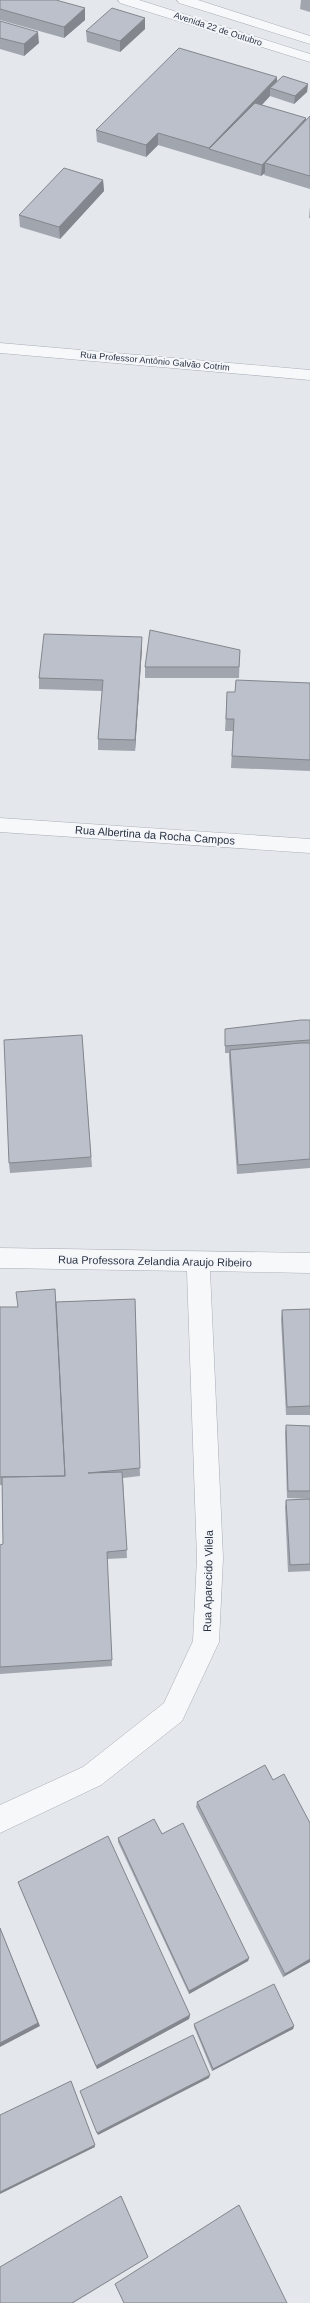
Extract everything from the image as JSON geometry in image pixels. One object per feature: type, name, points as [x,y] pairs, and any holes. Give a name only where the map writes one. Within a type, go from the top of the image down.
[{"type":"street","name":"Avenida 22 de Outubro","points":[[125,0],[310,58]]},
{"type":"street","name":"Avenida 22 de Outubro","points":[[184,0],[310,40]]},
{"type":"street","name":"Rua Professor Antônio Galvão Cotrim","points":[[0,348],[310,375]]},
{"type":"street","name":"Rua Albertina da Rocha Campos","points":[[0,825],[310,846]]},
{"type":"street","name":"Rua Professora Zelandia Araujo Ribeiro","points":[[0,1258],[198,1263],[310,1263]]},
{"type":"street","name":"Rua Aparecido Vilela","points":[[0,1819],[92,1776],[173,1712],[206,1642],[210,1558],[198,1263]]},
{"type":"building","points":[[0,0],[56,0],[85,8],[64,27],[0,9]]},
{"type":"building","points":[[112,8],[145,18],[120,41],[86,31]]},
{"type":"building","points":[[0,21],[38,32],[24,44],[0,38]]},
{"type":"building","points":[[179,48],[277,77],[209,148],[158,133],[146,145],[96,130]]},
{"type":"building","points":[[283,76],[308,84],[295,96],[270,88]]},
{"type":"building","points":[[255,103],[306,118],[262,165],[209,149]]},
{"type":"building","points":[[310,116],[310,176],[265,163]]},
{"type":"building","points":[[64,168],[103,180],[59,227],[19,215]]},
{"type":"building","points":[[150,630],[240,650],[239,667],[145,667]]},
{"type":"building","points":[[44,634],[142,637],[135,740],[98,739],[103,680],[39,678]]},
{"type":"building","points":[[236,680],[310,683],[310,760],[232,756],[234,719],[226,719],[227,692],[235,692]]},
{"type":"building","points":[[310,1020],[310,1040],[225,1046],[225,1029]]},
{"type":"building","points":[[82,1035],[91,1157],[9,1163],[4,1040]]},
{"type":"building","points":[[310,1043],[310,1159],[238,1165],[230,1050]]},
{"type":"building","points":[[55,1289],[65,1476],[0,1477],[0,1307],[18,1307],[16,1292]]},
{"type":"building","points":[[135,1299],[140,1468],[88,1473],[122,1472],[127,1550],[107,1552],[112,1660],[0,1667],[0,1545],[3,1544],[2,1477],[65,1476],[56,1302]]},
{"type":"building","points":[[310,1309],[310,1406],[287,1407],[282,1310]]},
{"type":"building","points":[[286,1425],[310,1426],[310,1491],[288,1491]]},
{"type":"building","points":[[310,1499],[310,1564],[290,1565],[286,1500]]},
{"type":"building","points":[[265,1765],[273,1780],[284,1774],[310,1823],[310,1959],[285,1974],[197,1802]]},
{"type":"building","points":[[154,1819],[162,1834],[183,1823],[249,1958],[189,1991],[118,1838]]},
{"type":"building","points":[[108,1836],[190,2015],[96,2066],[18,1882]]},
{"type":"building","points":[[0,1928],[38,2023],[0,2043]]},
{"type":"building","points":[[274,1984],[294,2026],[213,2069],[194,2024]]},
{"type":"building","points":[[193,2035],[210,2075],[97,2133],[80,2091]]},
{"type":"building","points":[[71,2081],[95,2145],[0,2192],[0,2115]]},
{"type":"building","points":[[121,2196],[148,2257],[72,2303],[0,2303],[0,2267]]},
{"type":"building","points":[[239,2205],[287,2303],[124,2303],[115,2284]]}]
